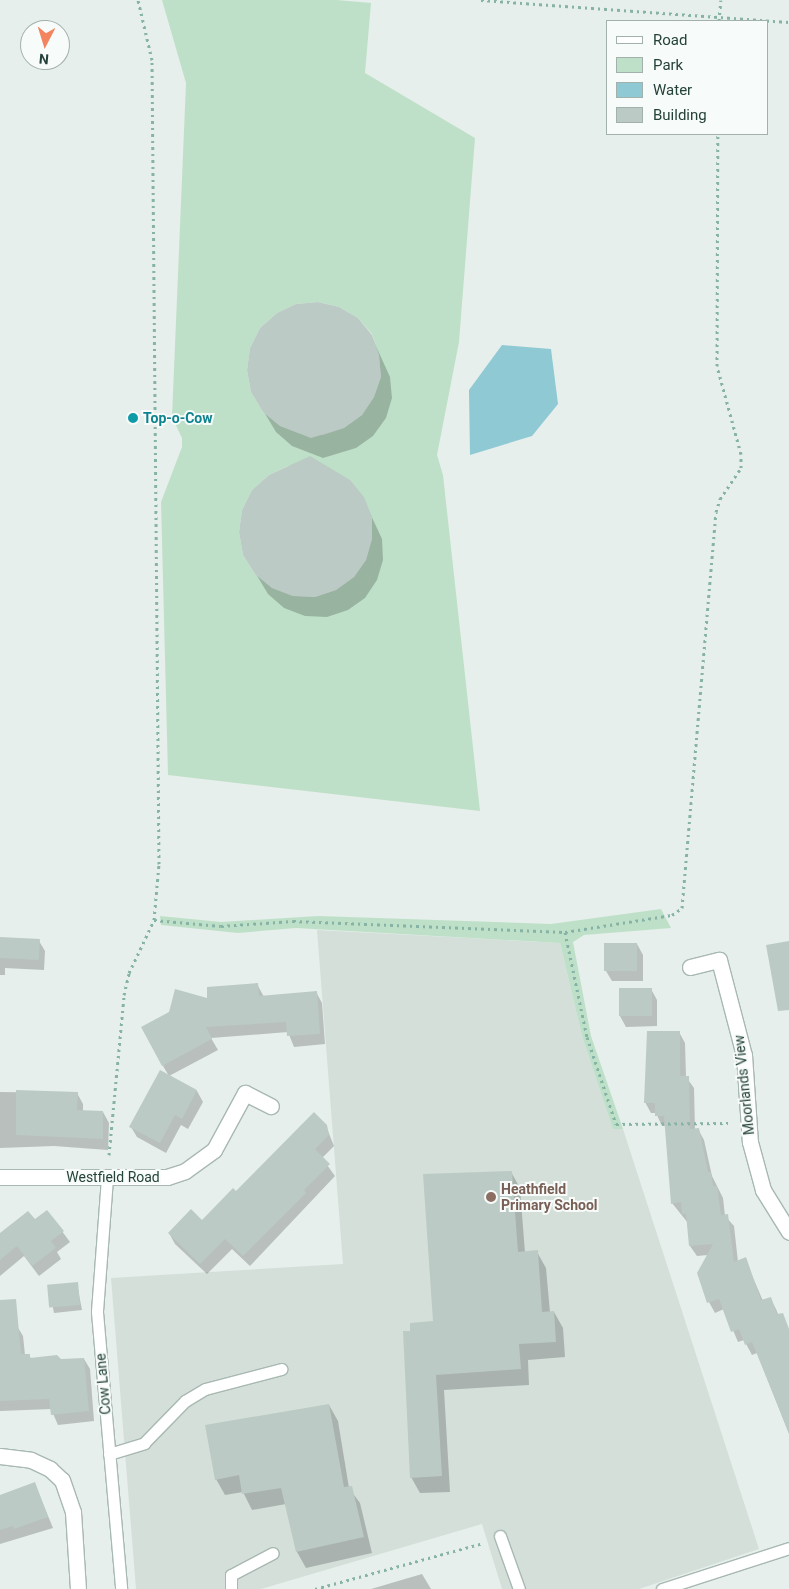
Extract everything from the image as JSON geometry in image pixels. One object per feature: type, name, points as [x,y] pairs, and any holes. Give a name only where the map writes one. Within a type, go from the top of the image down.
[{"type":"street","name":"Moorlands View","points":[[690,967],[719,960],[744,1055],[749,1122],[763,1190],[789,1232]]},
{"type":"street","name":"Westfield Road","points":[[0,1176],[168,1177],[185,1171],[214,1150],[245,1093],[271,1106]]},
{"type":"street","points":[[0,1456],[32,1460],[50,1469],[62,1480],[73,1512],[78,1589]]},
{"type":"lane","name":"Cow Lane","points":[[107,1178],[97,1312],[121,1589]]},
{"type":"lane","points":[[110,1454],[144,1443],[184,1401],[205,1388],[281,1369]]},
{"type":"lane","points":[[500,1537],[519,1589]]},
{"type":"lane","points":[[662,1589],[789,1548]]},
{"type":"lane","points":[[231,1589],[231,1575],[272,1553]]},
{"type":"path","points":[[107,1178],[124,995],[130,972],[154,920],[159,864],[152,60],[138,0]]},
{"type":"path","points":[[482,0],[743,20]]},
{"type":"path","points":[[720,19],[721,0]]},
{"type":"path","points":[[769,21],[789,22]]},
{"type":"path","points":[[154,920],[221,926],[293,921],[565,932],[672,915],[682,908],[716,512],[720,499],[741,468],[742,454],[716,366],[718,135]]},
{"type":"path","points":[[565,932],[587,1037],[616,1124],[749,1122]]},
{"type":"path","points":[[315,1589],[500,1537]]},
{"type":"shaded area","name":"Heathfield Primary School","points":[[317,930],[560,943],[582,1036],[613,1128],[623,1129],[759,1549],[639,1589],[502,1589],[482,1524],[261,1589],[136,1589],[111,1278],[343,1264]]},
{"type":"green space","points":[[162,0],[337,0],[371,3],[365,73],[475,138],[459,342],[437,455],[443,475],[480,811],[168,775],[161,502],[182,447],[182,438],[172,417],[186,83]],"holes":[[[318,302],[339,307],[358,318],[372,334],[379,355],[381,377],[374,397],[362,415],[344,428],[323,435],[301,434],[280,426],[263,412],[251,392],[247,370],[250,348],[260,328],[277,313],[296,304]],[[310,464],[372,517],[372,539],[366,560],[354,577],[336,590],[315,597],[293,596],[272,588],[255,574],[243,555],[239,532],[242,510],[252,490],[269,475],[288,466]]]},
{"type":"green space","points":[[661,909],[671,928],[584,935],[573,942],[591,1036],[623,1129],[613,1129],[582,1036],[560,943],[296,928],[238,933],[161,925],[160,916],[221,922],[318,916],[551,924]]},
{"type":"water","points":[[502,345],[551,349],[558,404],[532,436],[470,455],[469,390]]},
{"type":"building","points":[[318,302],[339,307],[358,318],[372,335],[379,355],[381,377],[374,397],[362,415],[344,428],[311,438],[280,426],[263,412],[251,392],[247,370],[250,348],[260,328],[277,313],[296,304]]},
{"type":"building","points":[[310,456],[350,480],[364,497],[372,517],[372,539],[366,560],[354,577],[336,590],[315,597],[293,596],[272,588],[255,574],[243,555],[239,532],[242,510],[252,490],[269,475]]},
{"type":"building","points":[[0,937],[40,939],[39,960],[0,958]]},
{"type":"building","points":[[789,941],[789,1010],[778,1011],[766,945]]},
{"type":"building","points":[[604,943],[637,943],[637,971],[604,971]]},
{"type":"building","points":[[258,983],[259,996],[317,991],[320,1034],[287,1036],[286,1022],[206,1027],[212,1039],[162,1066],[141,1027],[169,1012],[175,989],[207,998],[207,987]]},
{"type":"building","points":[[619,988],[652,988],[652,1016],[619,1016]]},
{"type":"building","points":[[647,1031],[680,1031],[680,1076],[689,1076],[690,1129],[699,1128],[708,1172],[711,1172],[713,1186],[717,1186],[721,1215],[728,1214],[734,1262],[746,1257],[761,1300],[771,1297],[777,1314],[783,1313],[789,1329],[789,1433],[752,1342],[745,1345],[739,1329],[731,1332],[719,1299],[707,1303],[697,1273],[713,1244],[689,1246],[686,1214],[682,1214],[681,1202],[671,1204],[664,1116],[655,1116],[655,1103],[644,1103]]},
{"type":"building","points":[[160,1070],[197,1090],[182,1119],[175,1115],[160,1143],[129,1127]]},
{"type":"building","points":[[16,1090],[78,1092],[77,1110],[103,1111],[103,1139],[16,1135]]},
{"type":"building","points":[[314,1112],[327,1125],[329,1135],[315,1149],[330,1164],[304,1190],[306,1193],[243,1256],[225,1239],[200,1264],[168,1233],[191,1209],[202,1220],[233,1188],[236,1191]]},
{"type":"building","points":[[512,1171],[518,1252],[538,1250],[542,1312],[554,1311],[556,1342],[519,1344],[521,1369],[436,1375],[442,1476],[410,1478],[403,1331],[410,1331],[410,1323],[433,1321],[423,1174]]},
{"type":"building","points":[[47,1210],[64,1231],[51,1241],[56,1248],[32,1266],[17,1246],[0,1260],[0,1233],[28,1211],[35,1219]]},
{"type":"building","points":[[78,1282],[80,1305],[49,1308],[47,1285]]},
{"type":"building","points":[[16,1299],[21,1354],[30,1354],[30,1358],[57,1355],[61,1359],[84,1358],[89,1411],[51,1415],[49,1399],[0,1401],[0,1300]]},
{"type":"building","points":[[329,1404],[344,1487],[352,1486],[364,1537],[296,1552],[281,1488],[242,1494],[239,1475],[215,1480],[205,1425]]},
{"type":"building","points":[[35,1482],[48,1517],[14,1529],[13,1526],[0,1530],[0,1495]]},
{"type":"place","name":"Top-o-Cow","points":[[133,418]]},
{"type":"place","name":"Heathfield Primary School","points":[[491,1197]]}]
